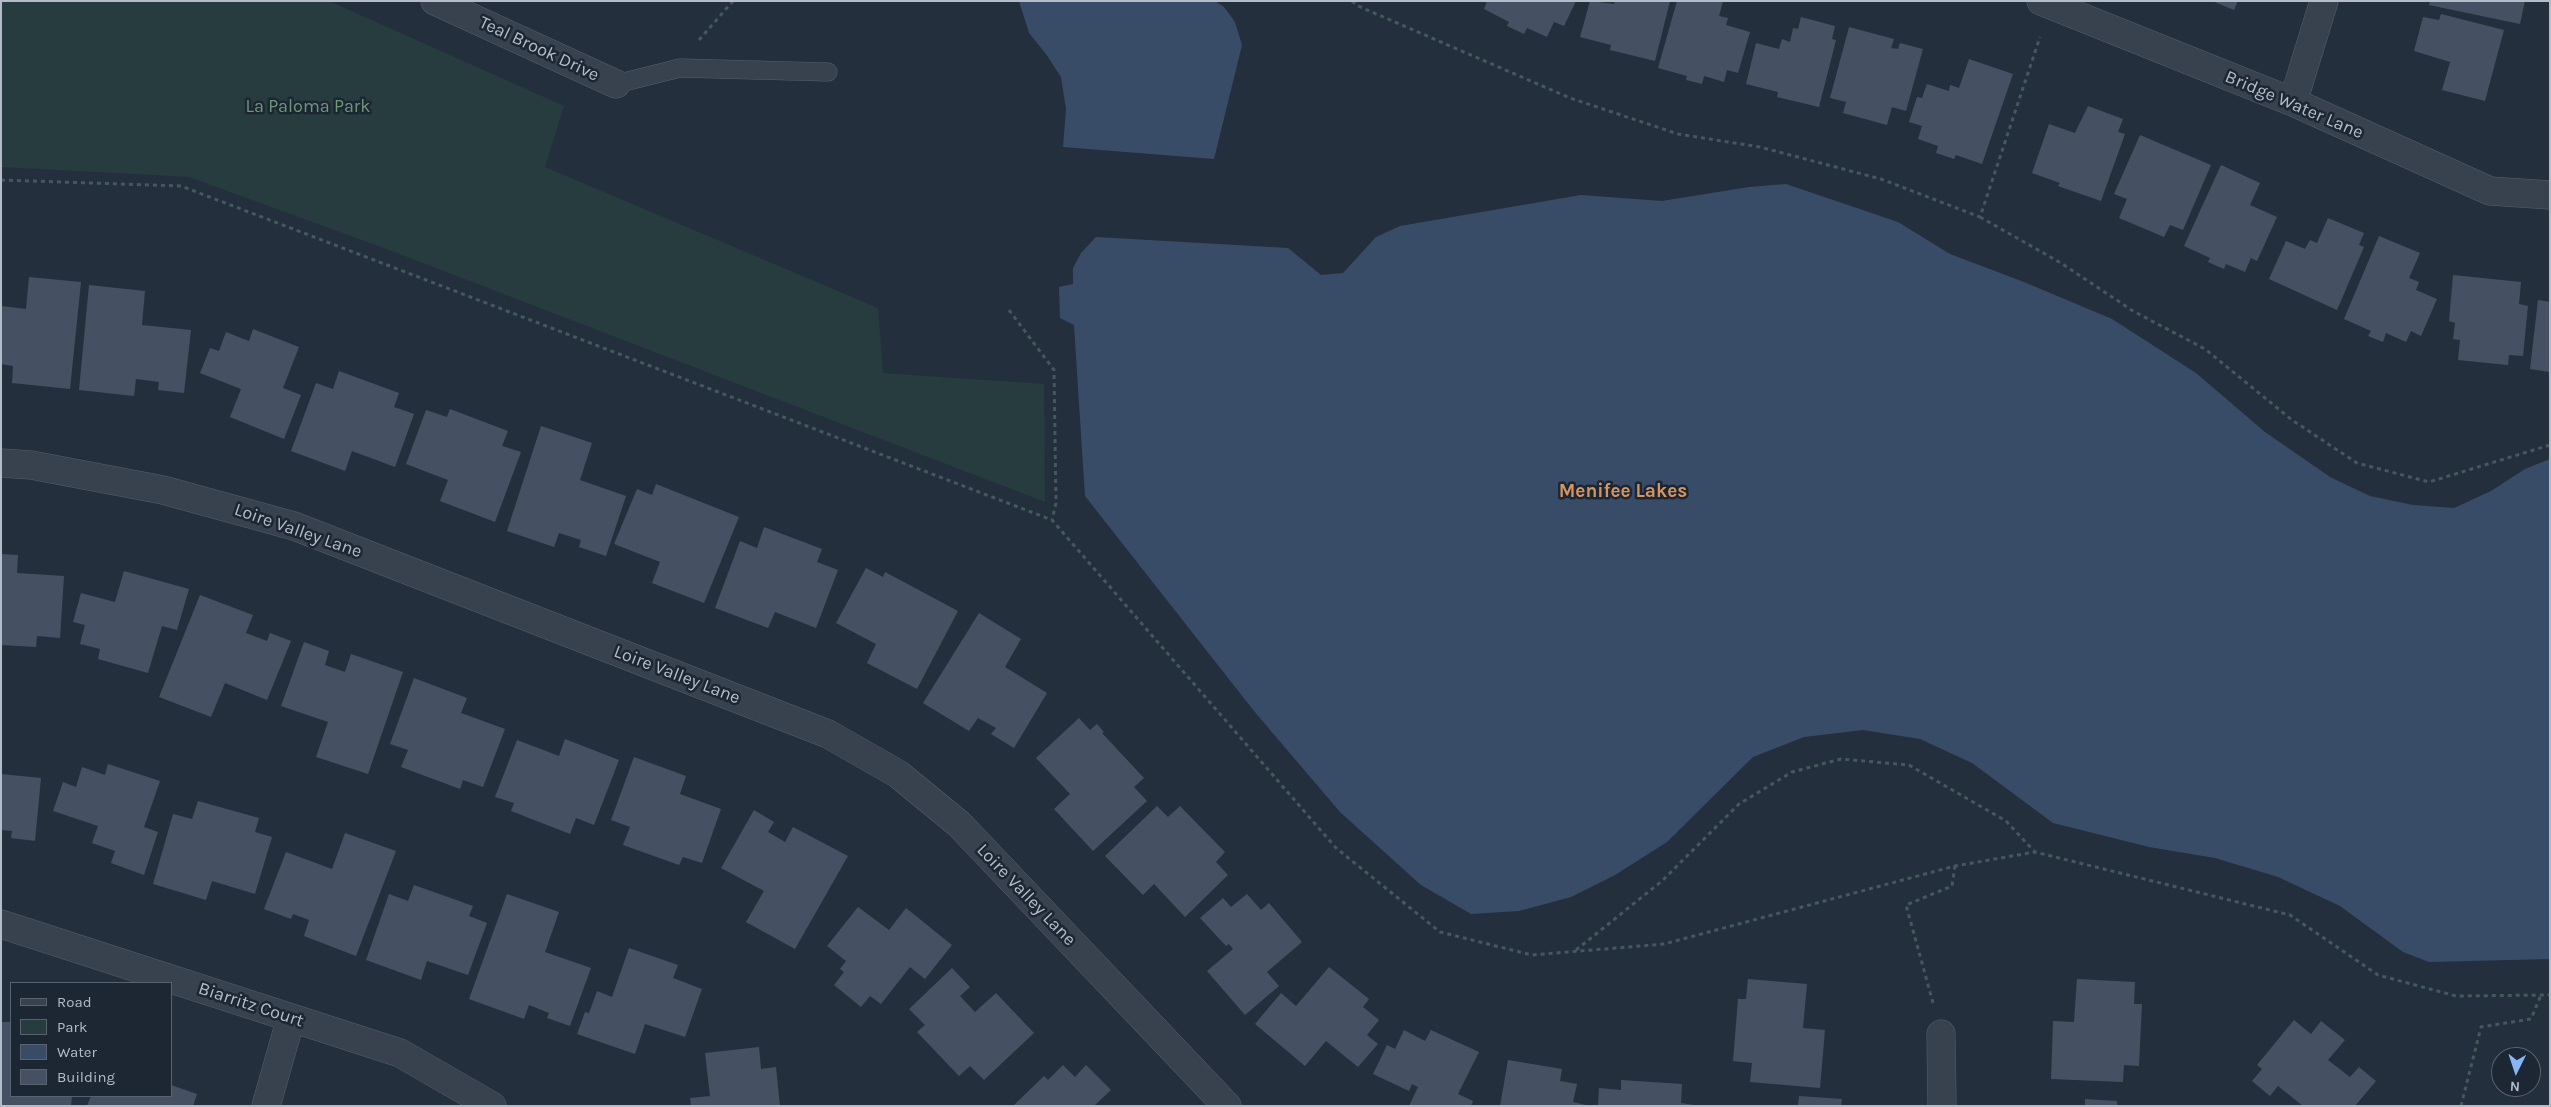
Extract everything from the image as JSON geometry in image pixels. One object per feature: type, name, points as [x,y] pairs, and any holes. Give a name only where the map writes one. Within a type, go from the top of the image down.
[{"type":"street","name":"Teal Brook Drive","points":[[435,1],[616,84]]},
{"type":"street","points":[[2293,102],[2324,1]]},
{"type":"street","name":"Bridge Water Lane","points":[[2046,3],[2293,102],[2490,191],[2550,195]]},
{"type":"street","name":"Loire Valley Lane","points":[[1,463],[31,465],[163,490],[294,526],[828,734],[898,774],[959,824],[1227,1106]]},
{"type":"street","name":"Biarritz Court","points":[[1,924],[400,1054],[492,1106]]},
{"type":"street","points":[[266,1106],[291,1018]]},
{"type":"street","points":[[1941,1034],[1942,1106]]},
{"type":"lane","points":[[616,84],[680,68],[828,72]]},
{"type":"path","points":[[693,47],[733,1]]},
{"type":"path","points":[[1352,1],[1358,6],[1570,98],[1678,134],[1760,147],[1881,179],[1980,217],[2062,264],[2133,311],[2205,349],[2292,420],[2357,463],[2429,482],[2550,445]]},
{"type":"path","points":[[1980,217],[2046,3]]},
{"type":"path","points":[[1,180],[182,186],[1052,520],[1336,848],[1440,932],[1532,955],[1664,944],[1955,866],[2035,852],[2290,915],[2378,975],[2456,996],[2550,995]]},
{"type":"path","points":[[1010,310],[1054,370],[1056,503],[1052,520]]},
{"type":"path","points":[[1574,951],[1662,881],[1739,804],[1792,772],[1841,758],[1909,765],[2006,820],[2035,852]]},
{"type":"path","points":[[1941,1034],[1906,905],[1952,886],[1955,866]]},
{"type":"path","points":[[2462,1106],[2481,1027],[2531,1019],[2540,995]]},
{"type":"green space","name":"La Paloma Park","points":[[1,1],[329,1],[564,106],[545,167],[878,308],[883,373],[1044,384],[1045,502],[389,250],[189,177],[1,167]]},
{"type":"water","points":[[1019,1],[1215,1],[1224,7],[1235,22],[1242,45],[1214,159],[1063,147],[1066,109],[1061,77],[1029,33]]},
{"type":"water","points":[[1786,184],[1898,222],[1950,254],[2024,282],[2112,319],[2196,373],[2265,432],[2330,477],[2370,496],[2413,505],[2454,508],[2491,491],[2525,469],[2550,459],[2550,959],[2429,962],[2403,952],[2340,906],[2278,877],[2215,858],[2149,847],[2053,823],[1972,763],[1920,739],[1863,730],[1804,737],[1753,757],[1667,842],[1615,875],[1571,897],[1519,911],[1471,914],[1421,885],[1340,812],[1254,711],[1085,496],[1074,325],[1060,318],[1059,287],[1073,284],[1073,268],[1081,253],[1096,237],[1288,248],[1321,275],[1343,273],[1376,237],[1400,226],[1581,195],[1662,201],[1749,187]]},
{"type":"building","points":[[1487,1],[1576,1],[1564,26],[1554,22],[1547,37],[1527,28],[1524,34],[1507,26],[1509,22],[1484,9]]},
{"type":"building","points":[[1590,1],[1614,4],[1615,1],[1670,1],[1655,61],[1610,50],[1611,45],[1580,37]]},
{"type":"building","points":[[1677,1],[1723,1],[1719,16],[1728,18],[1726,25],[1750,32],[1738,73],[1727,70],[1724,82],[1704,76],[1702,84],[1686,80],[1687,76],[1658,68]]},
{"type":"building","points":[[2212,1],[2238,1],[2234,10]]},
{"type":"building","points":[[2430,1],[2525,1],[2520,24],[2429,5]]},
{"type":"building","points":[[2441,14],[2504,30],[2485,101],[2442,90],[2450,62],[2414,51],[2423,17],[2439,20]]},
{"type":"building","points":[[1801,17],[1835,26],[1832,39],[1836,40],[1819,107],[1777,97],[1778,92],[1746,84],[1756,43],[1779,49],[1782,39],[1790,42],[1793,28],[1798,29]]},
{"type":"building","points":[[1849,27],[1894,39],[1891,48],[1898,49],[1900,43],[1923,49],[1906,111],[1892,107],[1887,125],[1843,113],[1846,102],[1830,98]]},
{"type":"building","points":[[1969,59],[2013,74],[1982,164],[1956,155],[1954,159],[1936,153],[1938,146],[1918,139],[1922,126],[1909,122],[1917,97],[1922,98],[1927,84],[1949,91],[1950,85],[1959,88]]},
{"type":"building","points":[[2088,106],[2123,119],[2118,132],[2125,134],[2101,201],[2058,186],[2060,183],[2032,173],[2049,124],[2075,133]]},
{"type":"building","points":[[2140,135],[2211,165],[2183,230],[2170,225],[2164,237],[2119,218],[2127,199],[2114,194]]},
{"type":"building","points":[[2221,165],[2260,183],[2250,205],[2277,217],[2257,261],[2251,258],[2245,272],[2226,264],[2224,269],[2208,262],[2210,258],[2184,246]]},
{"type":"building","points":[[2328,218],[2364,233],[2359,245],[2364,247],[2337,310],[2269,279],[2286,241],[2305,249],[2310,240],[2317,243]]},
{"type":"building","points":[[2379,236],[2420,253],[2409,278],[2419,282],[2416,290],[2437,299],[2421,336],[2411,331],[2406,342],[2386,333],[2383,342],[2368,336],[2371,331],[2344,319]]},
{"type":"building","points":[[2453,275],[2521,282],[2519,304],[2528,306],[2523,356],[2509,355],[2508,365],[2458,360],[2460,340],[2453,339],[2455,323],[2449,321]]},
{"type":"building","points":[[29,277],[81,282],[70,389],[12,383],[13,366],[1,364],[1,306],[26,309]]},
{"type":"building","points":[[89,285],[145,291],[142,325],[191,330],[184,393],[158,390],[159,382],[136,379],[134,396],[79,390]]},
{"type":"building","points":[[2538,300],[2550,302],[2550,372],[2530,369]]},
{"type":"building","points":[[253,329],[299,347],[283,388],[301,395],[284,439],[230,417],[241,389],[200,373],[210,348],[219,351],[226,332],[249,341]]},
{"type":"building","points":[[339,371],[399,393],[394,407],[414,414],[395,467],[352,451],[345,471],[291,451],[316,383],[333,389]]},
{"type":"building","points":[[450,409],[508,431],[502,446],[521,452],[495,522],[440,501],[448,480],[406,464],[426,410],[447,417]]},
{"type":"building","points":[[541,426],[592,443],[580,480],[626,496],[606,556],[579,547],[581,540],[559,533],[554,547],[507,531]]},
{"type":"building","points":[[656,484],[739,517],[704,603],[652,583],[660,562],[614,544],[637,489],[652,495]]},
{"type":"building","points":[[764,527],[822,549],[817,562],[838,570],[816,628],[775,612],[768,628],[715,608],[740,541],[757,548]]},
{"type":"building","points":[[1,554],[18,555],[17,573],[64,576],[60,638],[37,636],[36,647],[1,645]]},
{"type":"building","points":[[866,568],[883,577],[885,572],[958,611],[917,689],[867,663],[876,644],[836,623]]},
{"type":"building","points":[[124,571],[189,589],[177,630],[162,626],[148,673],[98,659],[100,649],[80,644],[85,625],[73,622],[81,593],[115,602]]},
{"type":"building","points":[[200,595],[253,615],[246,633],[267,641],[270,633],[291,641],[267,700],[225,683],[211,717],[159,697]]},
{"type":"building","points":[[979,613],[1021,639],[1005,667],[1047,693],[1014,748],[991,734],[996,728],[978,718],[969,731],[923,703]]},
{"type":"building","points":[[304,642],[329,651],[325,665],[345,672],[351,654],[403,672],[368,774],[316,757],[328,722],[281,706]]},
{"type":"building","points":[[414,678],[467,698],[461,713],[505,729],[483,787],[463,780],[460,789],[401,767],[408,750],[390,744]]},
{"type":"building","points":[[1079,718],[1090,730],[1097,724],[1104,732],[1102,733],[1144,778],[1134,787],[1147,801],[1093,851],[1054,809],[1070,794],[1036,758]]},
{"type":"building","points":[[565,739],[619,760],[594,825],[576,818],[570,834],[511,811],[514,803],[495,797],[517,740],[559,756]]},
{"type":"building","points":[[634,757],[686,776],[680,794],[721,809],[702,863],[683,857],[679,865],[623,845],[630,827],[611,820]]},
{"type":"building","points":[[108,764],[160,781],[144,827],[158,832],[144,875],[111,863],[115,851],[92,843],[98,826],[53,811],[63,782],[76,787],[82,767],[105,775]]},
{"type":"building","points":[[1,774],[41,778],[35,841],[11,838],[12,831],[1,830]]},
{"type":"building","points":[[198,801],[259,818],[255,832],[272,837],[255,894],[212,881],[206,900],[153,884],[173,814],[192,819]]},
{"type":"building","points":[[1157,806],[1168,817],[1180,806],[1225,852],[1216,862],[1228,875],[1185,917],[1154,884],[1143,895],[1105,856]]},
{"type":"building","points":[[754,810],[774,822],[768,832],[785,842],[793,827],[848,856],[795,949],[746,922],[764,891],[721,868]]},
{"type":"building","points":[[345,833],[396,851],[356,956],[304,936],[309,920],[293,914],[291,919],[264,909],[286,852],[332,869]]},
{"type":"building","points":[[414,885],[473,906],[469,916],[487,923],[468,975],[427,961],[421,980],[366,960],[389,894],[408,901]]},
{"type":"building","points":[[507,894],[559,912],[545,952],[591,968],[570,1026],[547,1018],[549,1013],[529,1005],[524,1019],[469,999]]},
{"type":"building","points":[[1247,894],[1261,910],[1269,903],[1302,942],[1267,972],[1279,986],[1245,1015],[1207,971],[1233,949],[1229,944],[1226,946],[1200,918],[1223,898],[1231,907]]},
{"type":"building","points":[[858,907],[889,930],[906,908],[952,945],[925,979],[910,967],[881,1004],[870,996],[861,1007],[834,985],[844,972],[840,969],[846,961],[827,946]]},
{"type":"building","points":[[629,948],[678,965],[673,978],[702,989],[685,1037],[645,1024],[635,1054],[577,1034],[585,1012],[589,1013],[597,991],[612,997]]},
{"type":"building","points":[[1329,967],[1369,999],[1363,1007],[1379,1020],[1367,1035],[1378,1044],[1358,1067],[1326,1041],[1305,1066],[1255,1024],[1281,993],[1296,1006]]},
{"type":"building","points":[[952,968],[970,987],[960,996],[975,1012],[996,993],[1034,1033],[984,1080],[970,1066],[959,1076],[917,1032],[925,1025],[909,1009]]},
{"type":"building","points":[[1748,979],[1807,984],[1803,1028],[1825,1030],[1820,1088],[1750,1082],[1752,1063],[1733,1061],[1738,999],[1746,999]]},
{"type":"building","points":[[2077,979],[2135,982],[2134,1004],[2142,1004],[2139,1066],[2124,1065],[2123,1082],[2051,1079],[2053,1021],[2074,1022]]},
{"type":"building","points":[[2294,1020],[2311,1034],[2321,1021],[2345,1040],[2328,1060],[2350,1077],[2359,1067],[2376,1081],[2355,1106],[2303,1106],[2278,1086],[2270,1096],[2252,1081],[2262,1069],[2257,1065]]},
{"type":"building","points":[[1,1022],[10,1022],[10,1097],[72,1097],[71,1106],[1,1106]]},
{"type":"building","points":[[1404,1030],[1425,1041],[1431,1030],[1479,1052],[1458,1094],[1473,1101],[1471,1106],[1409,1106],[1418,1087],[1412,1084],[1409,1091],[1373,1074],[1387,1045],[1395,1049]]},
{"type":"building","points":[[759,1047],[761,1069],[776,1067],[780,1106],[691,1106],[690,1098],[710,1096],[705,1053]]},
{"type":"building","points":[[1508,1060],[1562,1069],[1560,1081],[1577,1084],[1573,1102],[1590,1106],[1500,1106]]},
{"type":"building","points":[[1063,1065],[1075,1077],[1086,1065],[1111,1090],[1094,1106],[1013,1106],[1044,1076],[1048,1080]]},
{"type":"building","points":[[1621,1080],[1682,1084],[1681,1103],[1700,1106],[1598,1106],[1599,1088],[1621,1090]]},
{"type":"building","points":[[172,1085],[197,1094],[193,1106],[87,1106],[91,1097],[172,1097]]},
{"type":"building","points":[[1799,1096],[1842,1099],[1841,1106],[1798,1106]]},
{"type":"building","points":[[2085,1099],[2117,1101],[2117,1106],[2085,1106]]},
{"type":"district","name":"Menifee Lakes","points":[[1623,492]]}]
